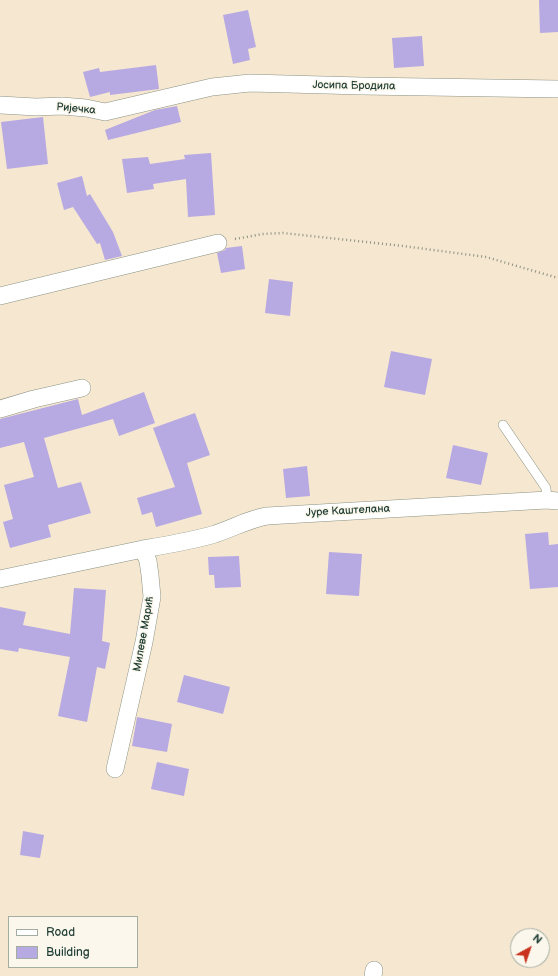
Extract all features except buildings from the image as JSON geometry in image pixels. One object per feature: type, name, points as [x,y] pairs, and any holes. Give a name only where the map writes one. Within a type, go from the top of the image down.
[{"type":"street","name":"Јосипа Бродила","points":[[151,102],[212,87],[250,83],[558,89]]},
{"type":"street","name":"Ријечка","points":[[0,105],[30,107],[62,106],[86,108],[105,112],[151,102]]},
{"type":"street","points":[[0,296],[218,243]]},
{"type":"street","points":[[0,409],[34,399],[82,388]]},
{"type":"street","name":"Јуре Каштелана","points":[[143,549],[184,542],[215,534],[253,518],[267,516],[553,500]]},
{"type":"street","points":[[0,579],[143,549]]},
{"type":"street","name":"Милеве Марић","points":[[115,769],[144,642],[152,597],[148,561],[143,549]]},
{"type":"lane","points":[[503,426],[553,500]]},
{"type":"path","points":[[218,243],[264,234],[283,233],[315,236],[486,257],[558,278]]}]
